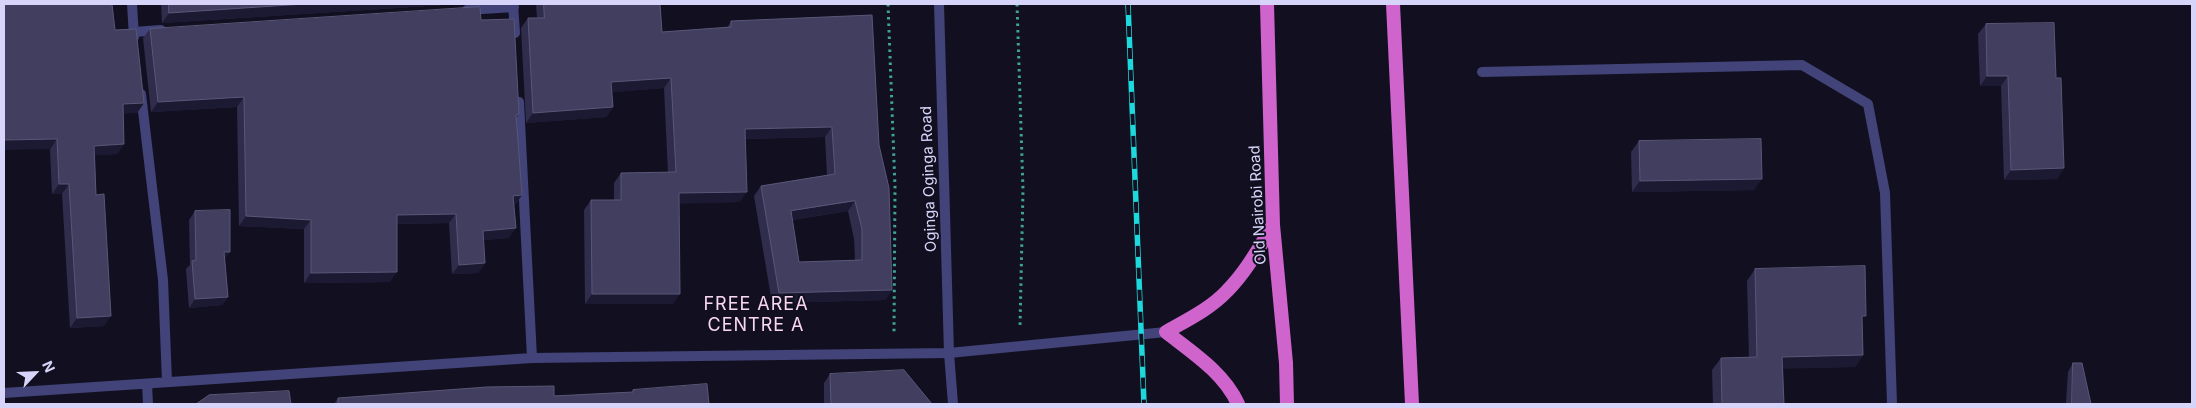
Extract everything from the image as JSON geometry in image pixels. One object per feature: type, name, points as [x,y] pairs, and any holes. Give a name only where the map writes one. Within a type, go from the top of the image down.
[{"type":"highway","name":"Old Nairobi Road","points":[[1267,4],[1273,225],[1286,363],[1287,404]]},
{"type":"highway","points":[[1393,4],[1412,404]]},
{"type":"highway","points":[[1238,404],[1232,390],[1206,364],[1166,332],[1202,312],[1226,292],[1247,268],[1273,225]]},
{"type":"street","points":[[132,4],[136,49]]},
{"type":"street","name":"Oginga Oginga Road","points":[[939,4],[949,353],[953,404]]},
{"type":"street","points":[[455,10],[514,5],[516,46]]},
{"type":"street","points":[[134,32],[172,29]]},
{"type":"street","points":[[1482,72],[1802,65],[1868,104],[1886,193],[1892,404]]},
{"type":"street","points":[[140,85],[163,280],[167,382]]},
{"type":"street","points":[[518,94],[532,358]]},
{"type":"street","points":[[4,393],[532,358],[949,353],[1166,332]]},
{"type":"street","points":[[147,384],[148,404]]},
{"type":"path","points":[[888,4],[895,187],[894,354]]},
{"type":"path","points":[[1017,4],[1023,190],[1019,346]]},
{"type":"building","points":[[4,4],[112,4],[115,30],[136,29],[144,103],[123,104],[124,144],[94,146],[96,195],[104,194],[111,316],[77,318],[69,184],[59,184],[57,139],[4,140]]},
{"type":"building","points":[[169,4],[304,4],[169,13]]},
{"type":"building","points":[[544,4],[660,4],[662,32],[731,27],[731,21],[872,15],[879,145],[889,188],[892,290],[779,293],[761,186],[835,174],[832,127],[745,129],[747,192],[679,193],[680,294],[592,294],[591,200],[621,200],[621,173],[676,172],[671,78],[611,82],[613,107],[533,113],[528,18],[544,18]],"holes":[[[855,201],[862,229],[862,260],[799,262],[791,211]]]},
{"type":"building","points":[[480,7],[481,20],[514,19],[519,114],[516,115],[522,195],[513,196],[516,228],[483,231],[485,263],[459,265],[456,214],[397,215],[397,272],[311,273],[311,220],[246,216],[244,97],[158,102],[150,29]]},
{"type":"building","points":[[2054,23],[2056,78],[2061,78],[2064,168],[2011,170],[2008,76],[1987,76],[1986,24]]},
{"type":"building","points":[[1761,139],[1762,179],[1640,181],[1639,141]]},
{"type":"building","points":[[230,210],[230,252],[224,252],[228,297],[195,299],[192,261],[196,260],[195,211]]},
{"type":"building","points":[[1865,266],[1866,316],[1862,316],[1863,355],[1782,357],[1784,404],[1722,404],[1721,358],[1757,357],[1755,269]]},
{"type":"building","points":[[2073,363],[2082,363],[2091,404],[2072,404]]},
{"type":"building","points":[[904,370],[932,404],[831,404],[830,374]]},
{"type":"building","points":[[707,384],[709,404],[338,404],[338,398],[487,387],[554,386],[554,396],[633,392],[633,390]]},
{"type":"building","points":[[289,391],[291,404],[196,404],[209,395]]},
{"type":"railway","points":[[1128,4],[1144,404]]},
{"type":"district","name":"FREE AREA CENTRE A","points":[[756,315]]}]
